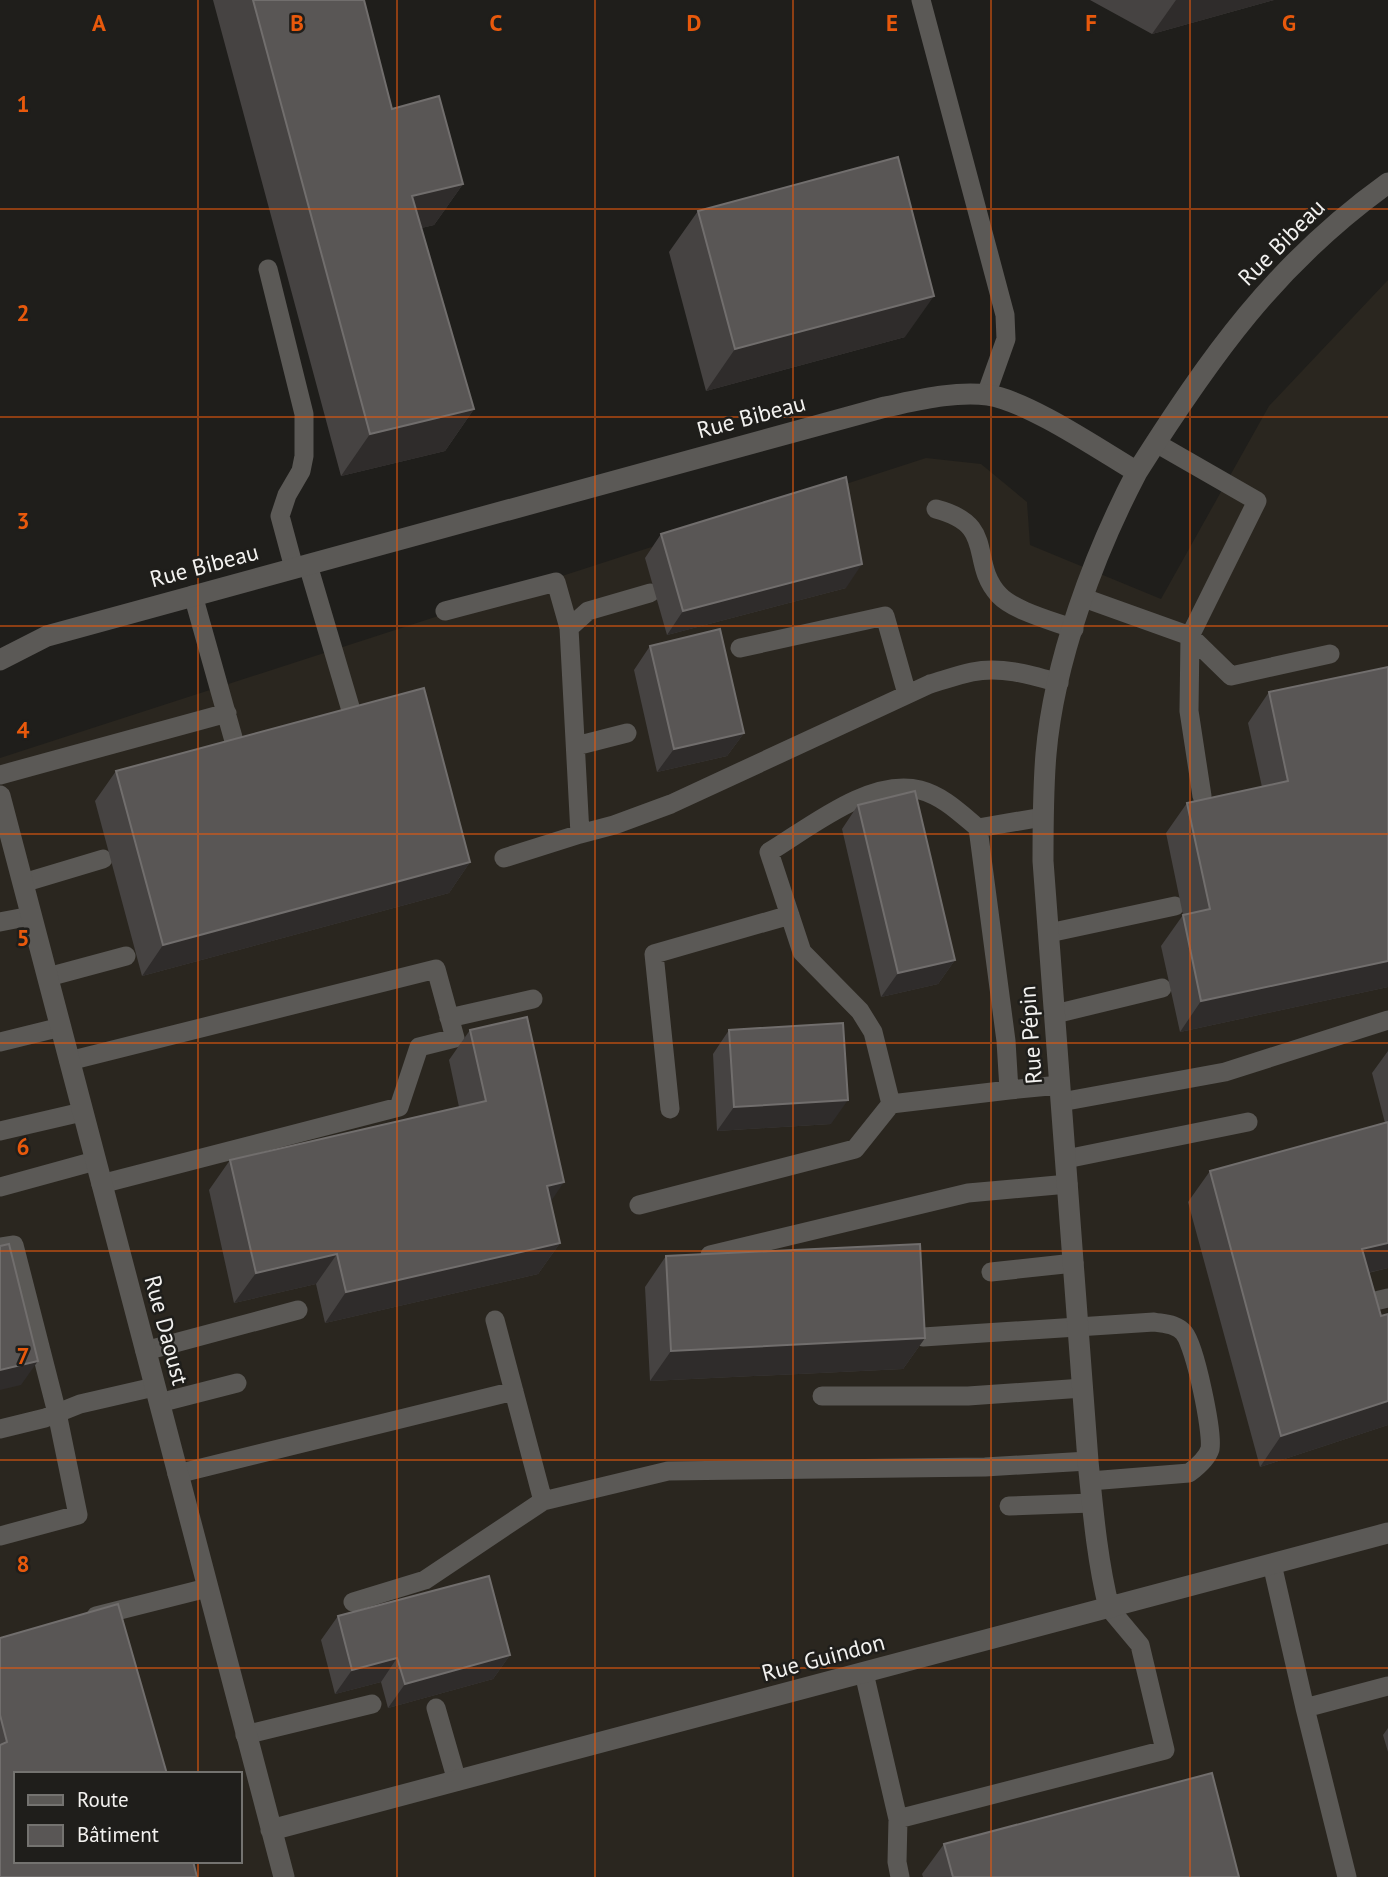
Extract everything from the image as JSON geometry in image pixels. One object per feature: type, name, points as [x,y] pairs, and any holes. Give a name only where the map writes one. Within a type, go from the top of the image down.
[{"type":"street","name":"Rue Bibeau","points":[[0,660],[47,636],[193,595],[886,407],[941,396],[986,395],[1009,401],[1138,472],[1202,372],[1269,288],[1326,231],[1388,183]]},
{"type":"street","name":"Rue Pépin","points":[[1110,1608],[1101,1573],[1089,1471],[1043,860],[1044,817],[1046,753],[1059,683],[1074,629],[1107,534],[1138,472]]},
{"type":"street","name":"Rue Daoust","points":[[0,796],[284,1877]]},
{"type":"street","name":"Rue Guindon","points":[[271,1830],[1388,1533]]},
{"type":"lane","points":[[921,0],[1005,315],[1006,339],[986,395]]},
{"type":"lane","points":[[268,269],[304,414],[304,456],[301,471],[287,495],[280,516],[301,566],[353,717]]},
{"type":"lane","points":[[1156,443],[1257,501],[1190,636],[1189,712],[1202,796]]},
{"type":"lane","points":[[936,509],[954,514],[969,523],[978,540],[990,583],[1002,598],[1015,606],[1074,629]]},
{"type":"lane","points":[[445,611],[556,582],[569,628],[580,834]]},
{"type":"lane","points":[[569,628],[588,611],[650,593]]},
{"type":"lane","points":[[193,595],[234,741]]},
{"type":"lane","points":[[1084,598],[1190,636],[1231,676],[1330,654]]},
{"type":"lane","points":[[740,648],[885,616],[907,695]]},
{"type":"lane","points":[[504,858],[614,825],[671,804],[930,684],[974,672],[1011,671],[1059,683]]},
{"type":"lane","points":[[0,775],[227,713]]},
{"type":"lane","points":[[576,746],[627,733]]},
{"type":"lane","points":[[891,1104],[873,1032],[860,1011],[802,952],[769,852],[853,801],[876,792],[918,789],[948,803],[978,828],[1006,1041],[1009,1090]]},
{"type":"lane","points":[[978,828],[1044,817]]},
{"type":"lane","points":[[23,883],[103,859]]},
{"type":"lane","points":[[1049,933],[1175,906]]},
{"type":"lane","points":[[670,1109],[654,954],[790,915]]},
{"type":"lane","points":[[0,922],[31,916]]},
{"type":"lane","points":[[48,977],[126,956]]},
{"type":"lane","points":[[69,1061],[436,970],[455,1038],[419,1048],[399,1107],[101,1184]]},
{"type":"lane","points":[[1055,1014],[1162,988]]},
{"type":"lane","points":[[449,1018],[533,999]]},
{"type":"lane","points":[[639,1205],[855,1149],[891,1104],[1009,1090],[1061,1093],[1225,1072],[1388,1020]]},
{"type":"lane","points":[[0,1042],[61,1027]]},
{"type":"lane","points":[[0,1131],[82,1112]]},
{"type":"lane","points":[[1066,1159],[1248,1122]]},
{"type":"lane","points":[[0,1186],[95,1161]]},
{"type":"lane","points":[[710,1255],[968,1193],[1068,1184]]},
{"type":"lane","points":[[0,1247],[14,1245],[57,1413],[78,1515],[0,1536]]},
{"type":"lane","points":[[991,1272],[1074,1263]]},
{"type":"lane","points":[[1367,1303],[1388,1298]]},
{"type":"lane","points":[[145,1351],[298,1310]]},
{"type":"lane","points":[[495,1320],[543,1501]]},
{"type":"lane","points":[[353,1602],[425,1580],[543,1501],[668,1471],[985,1467],[1189,1473],[1200,1465],[1210,1451],[1210,1436],[1197,1364],[1184,1331],[1172,1325],[1154,1322],[923,1337]]},
{"type":"lane","points":[[0,1429],[80,1404],[237,1383]]},
{"type":"lane","points":[[822,1396],[968,1396],[1083,1388]]},
{"type":"lane","points":[[177,1474],[514,1391]]},
{"type":"lane","points":[[1009,1506],[1092,1503]]},
{"type":"lane","points":[[1272,1564],[1347,1877]]},
{"type":"lane","points":[[74,1622],[207,1588]]},
{"type":"lane","points":[[898,1819],[1164,1750],[1140,1644],[1110,1608]]},
{"type":"lane","points":[[864,1673],[898,1819],[897,1862],[900,1877]]},
{"type":"lane","points":[[1305,1707],[1388,1686]]},
{"type":"lane","points":[[245,1735],[372,1704]]},
{"type":"lane","points":[[436,1708],[457,1781]]},
{"type":"shaded area","points":[[1388,280],[1388,1877],[0,1877],[0,758],[926,458],[981,464],[1027,502],[1030,545],[1161,599],[1269,406]]},
{"type":"building","points":[[253,0],[364,0],[392,109],[439,96],[463,184],[412,196],[474,409],[370,434]]},
{"type":"building","points":[[898,157],[934,296],[735,349],[698,211]]},
{"type":"building","points":[[846,477],[862,564],[683,611],[661,534]]},
{"type":"building","points":[[720,629],[744,733],[674,749],[650,646]]},
{"type":"building","points":[[1388,667],[1388,961],[1201,1001],[1183,915],[1210,909],[1187,803],[1288,781],[1269,692]]},
{"type":"building","points":[[424,688],[470,862],[163,945],[116,771]]},
{"type":"building","points":[[915,791],[955,960],[898,973],[858,805]]},
{"type":"building","points":[[527,1017],[564,1182],[547,1186],[560,1243],[346,1292],[337,1254],[256,1273],[230,1160],[486,1101],[470,1030]]},
{"type":"building","points":[[843,1023],[848,1100],[734,1107],[729,1030]]},
{"type":"building","points":[[1388,1122],[1388,1243],[1362,1249],[1381,1316],[1388,1314],[1388,1401],[1281,1436],[1210,1171]]},
{"type":"building","points":[[9,1244],[38,1361],[0,1370],[0,1246]]},
{"type":"building","points":[[920,1244],[925,1338],[671,1351],[666,1256]]},
{"type":"building","points":[[489,1576],[510,1655],[405,1684],[397,1658],[352,1670],[338,1616]]},
{"type":"building","points":[[118,1604],[166,1772],[14,1772],[14,1863],[194,1863],[197,1877],[0,1877],[0,1745],[7,1742],[0,1715],[0,1638]]},
{"type":"building","points":[[1212,1773],[1239,1877],[953,1877],[944,1844]]}]
